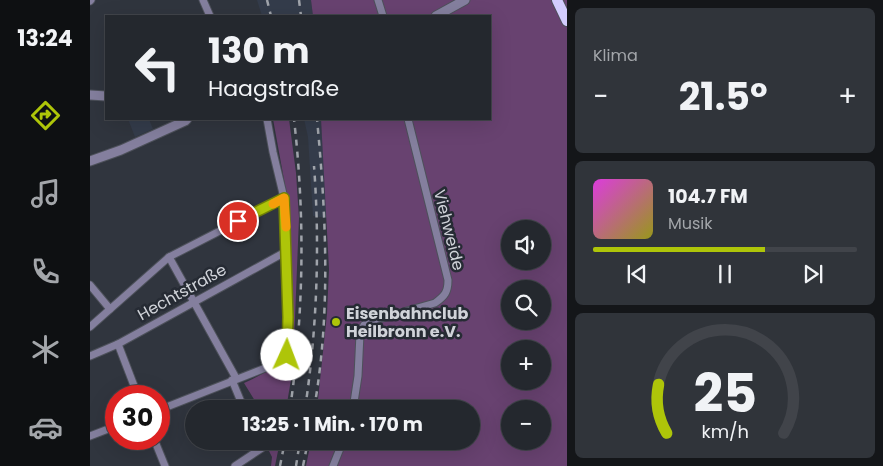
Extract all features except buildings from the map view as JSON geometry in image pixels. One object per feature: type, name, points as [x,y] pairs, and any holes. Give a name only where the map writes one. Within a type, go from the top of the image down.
[{"type":"main road","points":[[557,0],[567,21]]},
{"type":"street","points":[[203,0],[210,15]]},
{"type":"street","points":[[378,0],[383,15]]},
{"type":"street","points":[[438,15],[466,0]]},
{"type":"street","points":[[90,95],[105,96]]},
{"type":"street","points":[[90,162],[186,120]]},
{"type":"street","points":[[170,405],[278,363],[287,355],[287,251],[284,198],[267,120]]},
{"type":"street","name":"Viehweide","points":[[354,400],[358,376],[360,334],[364,325],[368,322],[435,303],[444,298],[448,290],[448,280],[408,120]]},
{"type":"street","points":[[90,327],[169,257],[284,198]]},
{"type":"street","name":"Hechtstraße","points":[[90,356],[118,344],[287,251]]},
{"type":"street","points":[[169,257],[234,379],[241,400]]},
{"type":"street","points":[[90,285],[110,309]]},
{"type":"street","points":[[118,344],[134,385]]},
{"type":"street","points":[[90,436],[105,430]]},
{"type":"street","points":[[158,450],[165,466]]},
{"type":"street","points":[[235,466],[255,450]]},
{"type":"street","points":[[333,466],[340,450]]},
{"type":"shaded area","points":[[257,0],[311,0],[313,15],[262,15]]},
{"type":"shaded area","points":[[311,0],[567,0],[567,466],[306,466],[309,450],[480,450],[480,400],[318,400],[327,314],[329,269],[321,120],[491,120],[491,15],[313,15]]},
{"type":"shaded area","points":[[128,120],[149,120],[153,129],[135,137]]},
{"type":"shaded area","points":[[273,120],[289,120],[296,173],[299,218],[293,368],[288,400],[254,400],[244,383],[288,362],[293,301],[289,207]]},
{"type":"shaded area","points":[[304,120],[321,120],[327,218],[313,216],[308,137]]},
{"type":"shaded area","points":[[268,450],[278,450],[275,466],[271,466],[272,457]]},
{"type":"railway","points":[[267,0],[271,15]]},
{"type":"railway","points":[[299,0],[301,15]]},
{"type":"railway","points":[[291,400],[298,336],[301,264],[300,192],[294,120]]},
{"type":"railway","points":[[315,400],[323,337],[325,300],[323,191],[317,120]]},
{"type":"railway","points":[[306,400],[315,318],[317,226],[314,166]]},
{"type":"railway","points":[[280,466],[283,450]]},
{"type":"railway","points":[[296,466],[299,450]]},
{"type":"railway","points":[[303,466],[306,450]]},
{"type":"slow traffic","points":[[273,204],[284,198],[286,227]]},
{"type":"place","name":"Eisenbahnclub Heilbronn e.V.","points":[[336,322]]},
{"type":"route","points":[[238,221],[284,198],[287,251],[287,355]]}]
